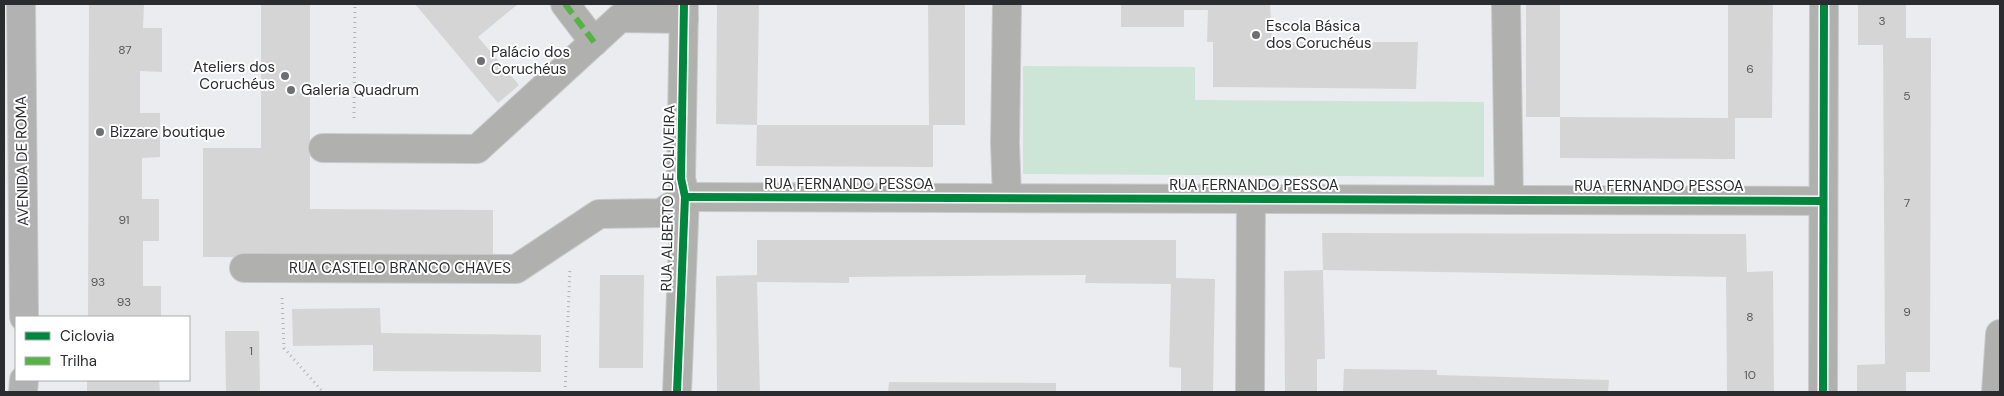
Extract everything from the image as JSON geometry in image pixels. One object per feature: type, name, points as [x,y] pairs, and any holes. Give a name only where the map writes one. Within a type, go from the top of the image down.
[{"type":"main road","name":"AVENIDA DE ROMA","points":[[21,4],[24,316]]},
{"type":"street","points":[[565,4],[594,42]]},
{"type":"street","points":[[1007,4],[1004,142],[1007,198]]},
{"type":"street","points":[[1506,4],[1509,200]]},
{"type":"street","points":[[1823,392],[1824,4]]},
{"type":"street","points":[[323,148],[477,150],[620,18],[684,11]]},
{"type":"street","name":"RUA ALBERTO DE OLIVEIRA","points":[[677,392],[685,197],[681,178],[684,11]]},
{"type":"street","name":"RUA FERNANDO PESSOA","points":[[685,197],[1823,201]]},
{"type":"street","name":"RUA CASTELO BRANCO CHAVES","points":[[244,268],[516,269],[599,214],[661,213],[685,197]]},
{"type":"street","points":[[1250,392],[1251,199]]},
{"type":"street","points":[[1996,392],[2000,334]]},
{"type":"path","points":[[354,148],[355,4]]},
{"type":"path","points":[[565,392],[571,232]]},
{"type":"path","points":[[281,268],[284,348],[323,392]]},
{"type":"green space","points":[[1023,66],[1195,67],[1195,100],[1484,102],[1484,177],[1023,174]]},
{"type":"building","points":[[89,4],[144,4],[143,28],[162,28],[162,72],[140,71],[140,113],[160,113],[160,157],[142,158],[142,199],[159,199],[159,241],[143,241],[143,286],[161,286],[161,316],[88,316]]},
{"type":"building","name":"Ateliers dos Coruchéus","points":[[261,4],[310,4],[310,209],[493,210],[493,259],[203,257],[203,148],[261,148]]},
{"type":"building","name":"Palácio dos Coruchéus","points":[[415,4],[518,4],[478,37],[519,85],[498,103]]},
{"type":"building","points":[[717,4],[759,4],[757,125],[716,124]]},
{"type":"building","points":[[928,4],[965,4],[965,125],[933,125],[933,167],[756,166],[757,125],[929,125]]},
{"type":"building","points":[[1121,4],[1270,4],[1272,42],[1418,42],[1416,89],[1213,87],[1213,42],[1207,42],[1208,10],[1184,10],[1184,27],[1121,27]]},
{"type":"building","points":[[1526,4],[1560,4],[1560,117],[1526,117]]},
{"type":"building","points":[[1728,4],[1773,4],[1772,118],[1735,118],[1735,159],[1560,158],[1560,117],[1728,118]]},
{"type":"building","points":[[1858,4],[1906,4],[1906,38],[1931,38],[1930,372],[1906,372],[1906,392],[1857,392],[1857,365],[1885,364],[1883,45],[1858,45]]},
{"type":"building","points":[[1322,233],[1746,234],[1747,272],[1773,271],[1774,392],[1727,392],[1726,277],[1323,270]]},
{"type":"building","points":[[757,240],[1176,240],[1176,278],[1215,279],[1213,392],[1181,392],[1181,368],[1169,367],[1171,284],[1085,283],[1086,275],[849,277],[849,283],[757,282],[760,392],[717,392],[716,276],[757,275]]},
{"type":"building","points":[[1323,270],[1325,359],[1317,359],[1317,392],[1285,392],[1284,271]]},
{"type":"building","points":[[600,275],[644,275],[643,368],[599,368]]},
{"type":"building","points":[[380,308],[381,333],[541,335],[541,372],[373,371],[373,345],[293,346],[292,309]]},
{"type":"building","points":[[225,331],[259,331],[260,392],[226,392]]},
{"type":"building","points":[[1344,369],[1437,370],[1437,375],[1609,380],[1608,392],[1343,392]]},
{"type":"building","points":[[87,381],[159,381],[160,392],[87,392]]},
{"type":"building","points":[[889,382],[1056,383],[1056,392],[888,392]]},
{"type":"marked path","points":[[565,4],[594,42]]},
{"type":"cycle path","points":[[677,392],[685,197],[681,178],[684,4]]},
{"type":"cycle path","points":[[1823,392],[1824,4]]},
{"type":"cycle path","points":[[685,197],[1823,201]]},
{"type":"place","name":"Escola Básica dos Coruchéus","points":[[1256,35]]},
{"type":"place","name":"Palácio dos Coruchéus","points":[[481,61]]},
{"type":"place","name":"Ateliers dos Coruchéus","points":[[285,76]]},
{"type":"place","name":"Galeria Quadrum","points":[[291,90]]},
{"type":"place","name":"Bizzare boutique","points":[[100,132]]}]
